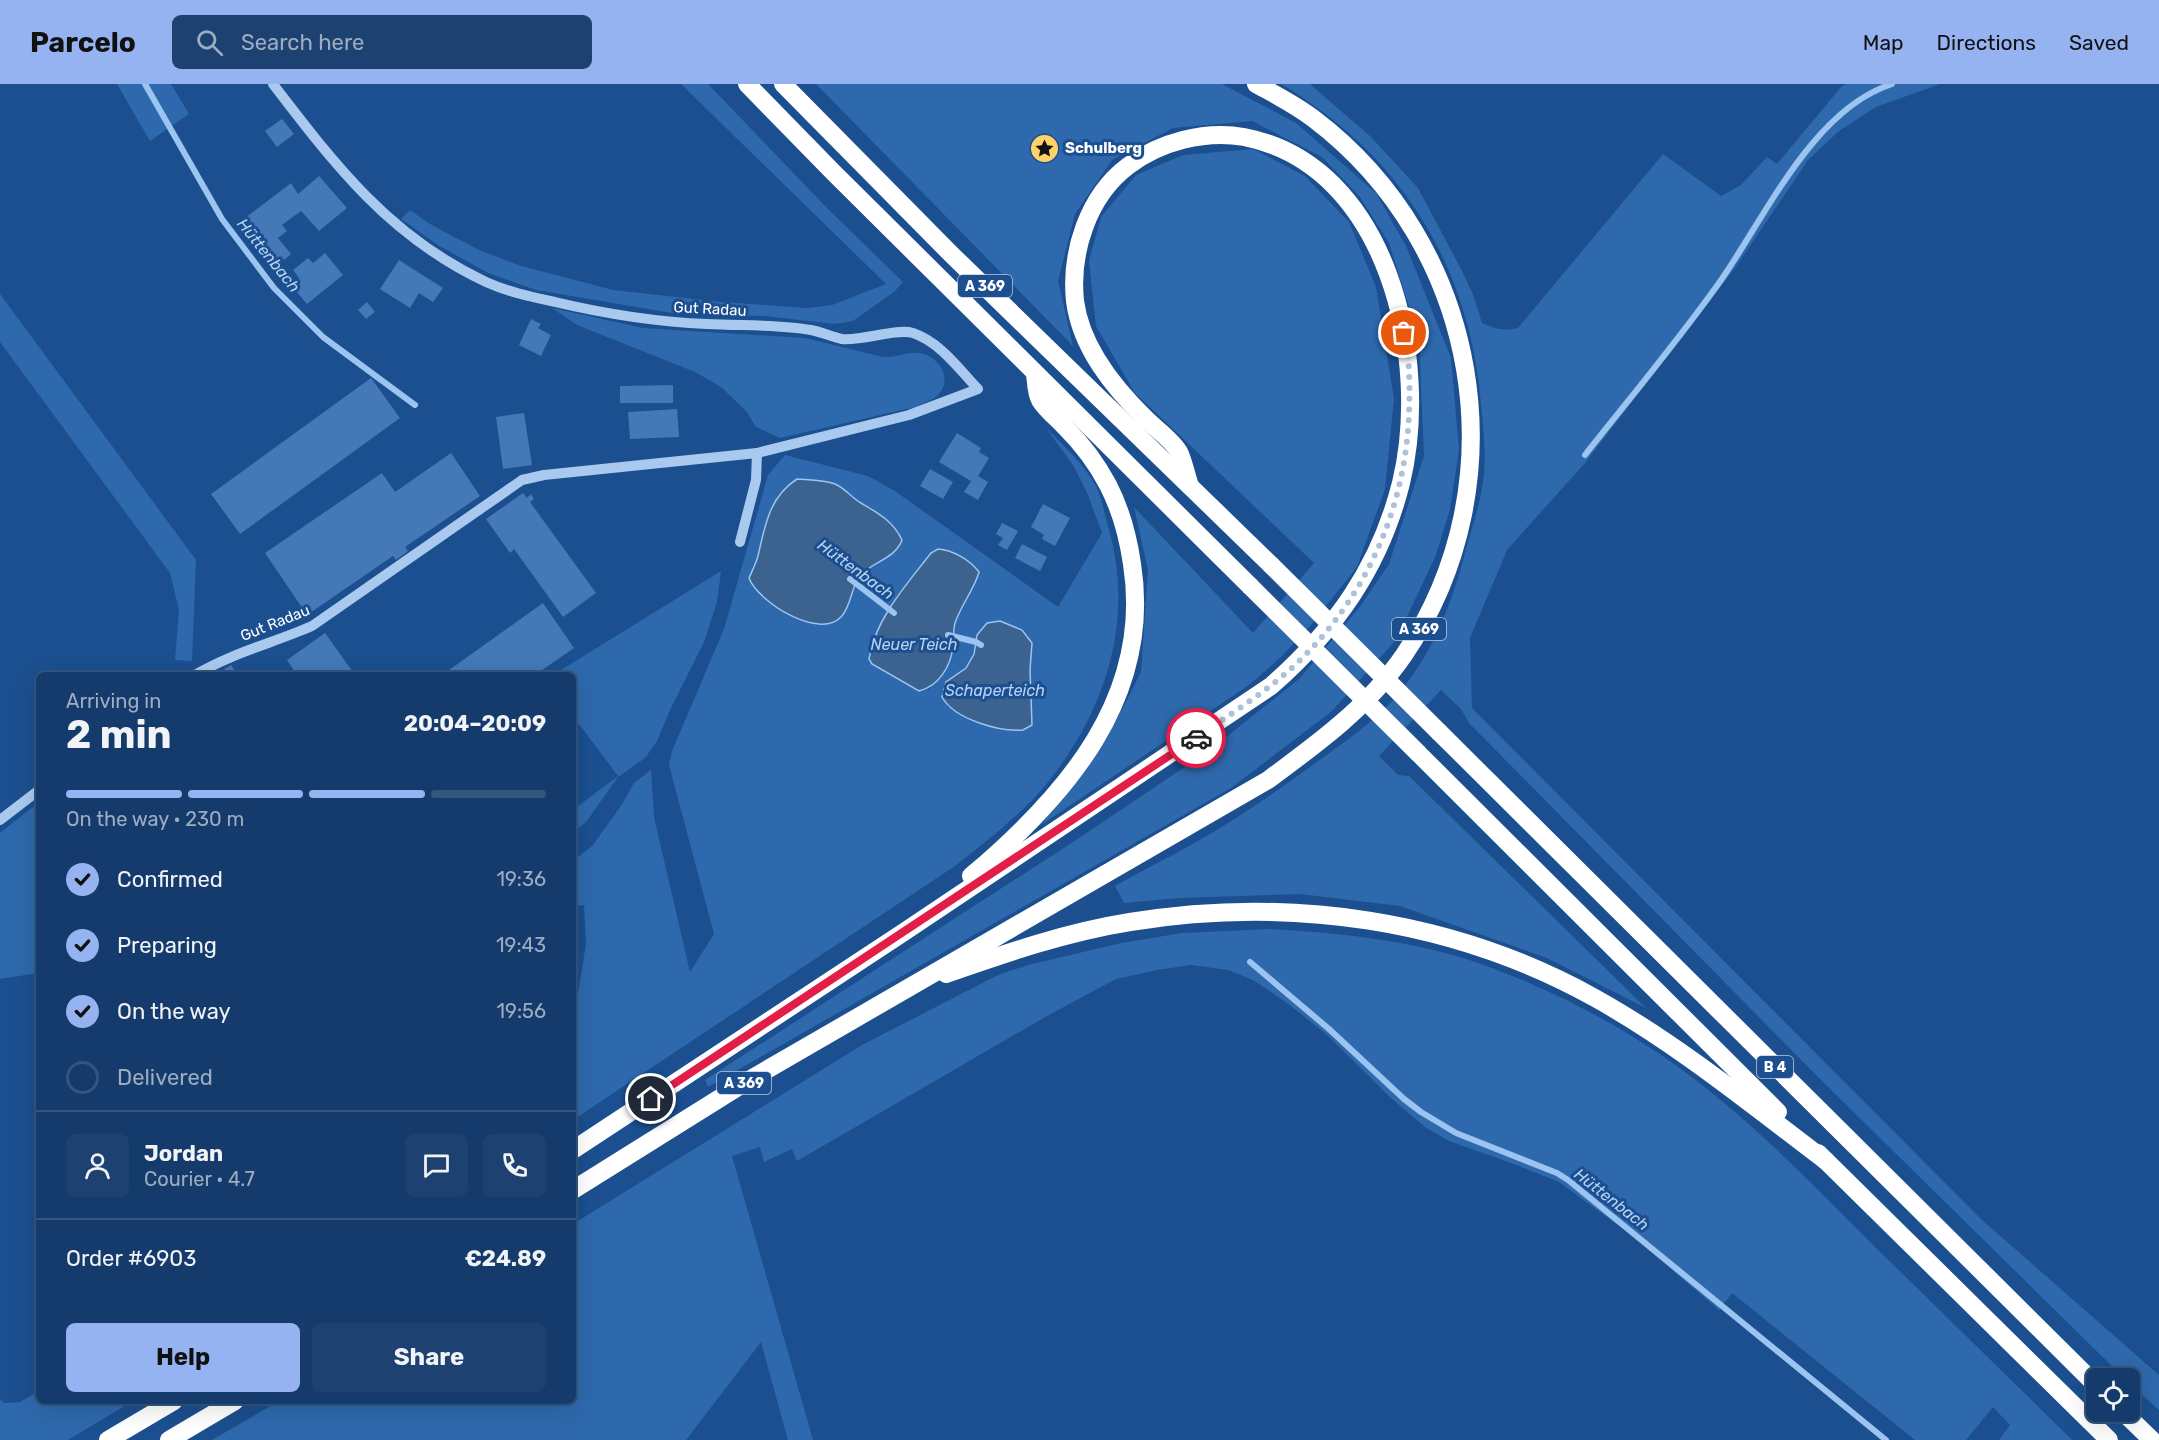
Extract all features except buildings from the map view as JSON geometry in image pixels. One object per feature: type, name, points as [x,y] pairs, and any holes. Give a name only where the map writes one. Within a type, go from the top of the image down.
[{"type":"highway","name":"A 369","points":[[747,84],[1573,909]]},
{"type":"highway","name":"A 369","points":[[783,84],[952,255],[1271,565],[1596,889]]},
{"type":"highway","name":"A 369","points":[[576,1188],[749,1080],[1268,780],[1318,743],[1375,691],[1403,656],[1421,626],[1445,575],[1454,552],[1466,504],[1472,430],[1463,356],[1456,325],[1443,286],[1415,232],[1383,185],[1354,154],[1314,118],[1256,84]]},
{"type":"highway","points":[[904,932],[1271,686],[1296,664],[1339,616],[1379,549],[1402,480],[1407,452],[1410,396],[1407,345],[1387,272],[1359,217],[1326,178],[1299,158],[1282,149],[1255,139],[1233,135],[1181,140],[1137,159],[1122,171],[1107,187],[1092,212],[1080,242],[1076,262],[1076,302],[1079,321],[1097,360],[1114,385],[1136,410],[1179,452],[1190,486]]},
{"type":"highway","name":"A 369","points":[[576,1148],[904,932],[1010,843],[1063,784],[1082,759],[1112,709],[1124,682],[1130,657],[1136,603],[1130,545],[1121,514],[1095,462],[1040,400],[1035,373]]},
{"type":"highway","name":"B 4","points":[[1596,889],[2086,1375]]},
{"type":"highway","name":"B 4","points":[[1573,909],[2098,1433],[2109,1440]]},
{"type":"highway","points":[[902,990],[1027,947],[1128,922],[1180,915],[1275,911],[1374,920],[1421,930],[1497,953],[1557,978],[1597,999],[1680,1052],[1826,1161]]},
{"type":"highway","points":[[108,1440],[169,1404]]},
{"type":"highway","points":[[169,1440],[230,1404]]},
{"type":"highway","points":[[2134,1422],[2151,1438]]},
{"type":"street","name":"Gut Radau","points":[[201,672],[242,652],[284,639],[312,626],[522,480],[544,475],[757,453],[909,415],[978,389],[931,341],[911,332],[884,334],[862,339],[842,339],[812,330],[664,322],[594,312],[487,283],[446,261],[405,233],[374,206],[341,171],[273,84]]},
{"type":"street","points":[[740,542],[756,480],[757,453]]},
{"type":"street","points":[[0,820],[36,792]]},
{"type":"shaded area","points":[[117,84],[171,84],[189,114],[150,141]]},
{"type":"shaded area","points":[[681,84],[708,84],[827,208],[903,282],[894,292],[853,321],[835,324],[764,316],[678,314],[536,290],[488,273],[438,245],[401,219],[410,210],[430,224],[477,249],[518,265],[613,290],[721,302],[807,308],[832,305],[886,284]]},
{"type":"shaded area","points":[[816,84],[1222,84],[1296,123],[1376,193],[1406,246],[1451,358],[1459,450],[1450,509],[1436,555],[1396,640],[1331,712],[1231,788],[708,1087],[705,1080],[1070,844],[1210,750],[1299,679],[1359,608],[1389,564],[1424,456],[1419,338],[1389,243],[1360,197],[1322,157],[1252,121],[1173,128],[1112,160],[1075,214],[1058,281],[1073,346]]},
{"type":"shaded area","points":[[1281,84],[1310,84],[1371,137],[1418,188],[1473,294],[1482,323],[1495,328],[1508,329],[1518,328],[1663,154],[1721,196],[1741,185],[1767,157],[1777,164],[1841,87],[1846,84],[1940,84],[1876,107],[1839,131],[1808,160],[1735,268],[1585,463],[1507,550],[1470,638],[1472,708],[1981,1219],[2159,1375],[2159,1410],[2140,1393],[2140,1368],[2114,1368],[1818,1077],[1469,723],[1461,709],[1441,690],[1379,756],[1398,775],[1409,776],[1646,1008],[1547,958],[1400,906],[1300,894],[1179,898],[1124,903],[1115,886],[1212,833],[1262,801],[1350,738],[1394,699],[1419,665],[1439,628],[1454,590],[1477,511],[1484,473],[1481,404],[1466,319],[1452,279],[1435,241],[1388,172],[1358,141],[1298,94]]},
{"type":"shaded area","points":[[1253,149],[1305,176],[1349,222],[1376,287],[1394,399],[1385,489],[1357,567],[1311,625],[1281,657],[1249,685],[1041,825],[1087,769],[1121,712],[1141,672],[1148,570],[1134,507],[1253,633],[1314,563],[1135,393],[1096,326],[1089,261],[1101,217],[1136,175],[1183,155]]},
{"type":"shaded area","points":[[0,294],[196,560],[192,661],[175,660],[179,610],[170,573],[0,342]]},
{"type":"shaded area","points":[[552,308],[643,328],[805,338],[883,357],[920,353],[935,360],[945,379],[940,393],[933,399],[915,407],[780,438],[756,427],[746,411],[721,387],[695,372],[577,325]]},
{"type":"shaded area","points":[[1046,428],[1086,470],[1100,495],[1116,560],[1118,594],[1116,628],[1110,660],[1100,692],[1069,753],[1049,781],[1016,816],[955,866],[576,1118],[576,1006],[586,944],[584,905],[576,906],[576,859],[592,846],[621,806],[634,783],[651,770],[654,817],[690,972],[714,934],[669,765],[672,751],[724,629],[768,475],[785,455],[868,476],[895,491],[1058,607],[1102,533],[1088,495],[1073,465]],"holes":[[[798,479],[833,483],[872,508],[886,558],[864,573],[857,582],[852,595],[752,568]],[[976,583],[955,623],[953,648],[937,681],[929,689],[919,691],[907,585]],[[977,635],[1032,643],[1030,670],[1032,725],[1023,730],[980,724],[947,706],[946,683],[960,673],[968,663]]]},
{"type":"shaded area","points":[[721,571],[717,602],[704,642],[657,741],[645,758],[618,777],[586,822],[576,830],[576,808],[618,776],[576,720],[576,672],[558,672]]},
{"type":"shaded area","points":[[36,804],[36,973],[0,979],[0,833]]},
{"type":"shaded area","points":[[1270,929],[1402,943],[1453,955],[1512,976],[1610,1023],[1672,1062],[1767,1140],[2072,1440],[1999,1440],[2010,1425],[1993,1407],[1966,1440],[1915,1440],[1732,1293],[1719,1310],[1630,1234],[1559,1182],[1449,1141],[1425,1127],[1391,1098],[1325,1033],[1253,980],[1228,970],[1191,965],[1116,979],[1047,1016],[797,1161],[792,1149],[764,1162],[760,1147],[732,1156],[813,1440],[788,1440],[761,1342],[686,1440],[212,1440],[274,1404],[576,1404],[576,1222],[862,1045],[998,975],[1028,965],[1121,943],[1182,933]]},
{"type":"shaded area","points":[[36,1393],[36,1404],[128,1404],[68,1440],[0,1440],[0,1399],[4,1403],[20,1402]]},
{"type":"water","points":[[797,479],[826,482],[839,486],[884,518],[902,540],[895,551],[859,577],[845,612],[831,623],[819,624],[790,615],[764,597],[749,578],[774,503],[780,494]]},
{"type":"water","name":"Neuer Teich","points":[[938,549],[961,556],[979,572],[955,623],[952,653],[947,668],[932,685],[919,691],[872,664],[869,659],[878,630],[893,603],[931,553]]},
{"type":"water","name":"Schaperteich","points":[[1000,621],[1022,630],[1032,643],[1030,670],[1032,725],[1023,730],[1002,729],[967,718],[956,712],[942,697],[946,682],[966,668],[974,654],[977,635],[987,623]]},
{"type":"waterway","name":"Hüttenbach","points":[[145,84],[222,219],[274,288],[323,337],[415,405]]},
{"type":"waterway","points":[[1585,455],[1703,305],[1773,198],[1814,141],[1838,117],[1863,97],[1892,84]]},
{"type":"waterway","name":"Hüttenbach","points":[[850,579],[894,613]]},
{"type":"waterway","name":"Hüttenbach","points":[[948,635],[981,645]]},
{"type":"waterway","name":"Hüttenbach","points":[[1250,962],[1421,1112],[1456,1133],[1557,1173],[1568,1180],[1886,1440]]},
{"type":"way so far","points":[[1196,738],[1271,686],[1296,664],[1339,616],[1379,549],[1402,480],[1407,452],[1410,369],[1404,333]]},
{"type":"place","name":"Schulberg","points":[[1044,148]]},
{"type":"route","points":[[651,1099],[1196,738]]}]
